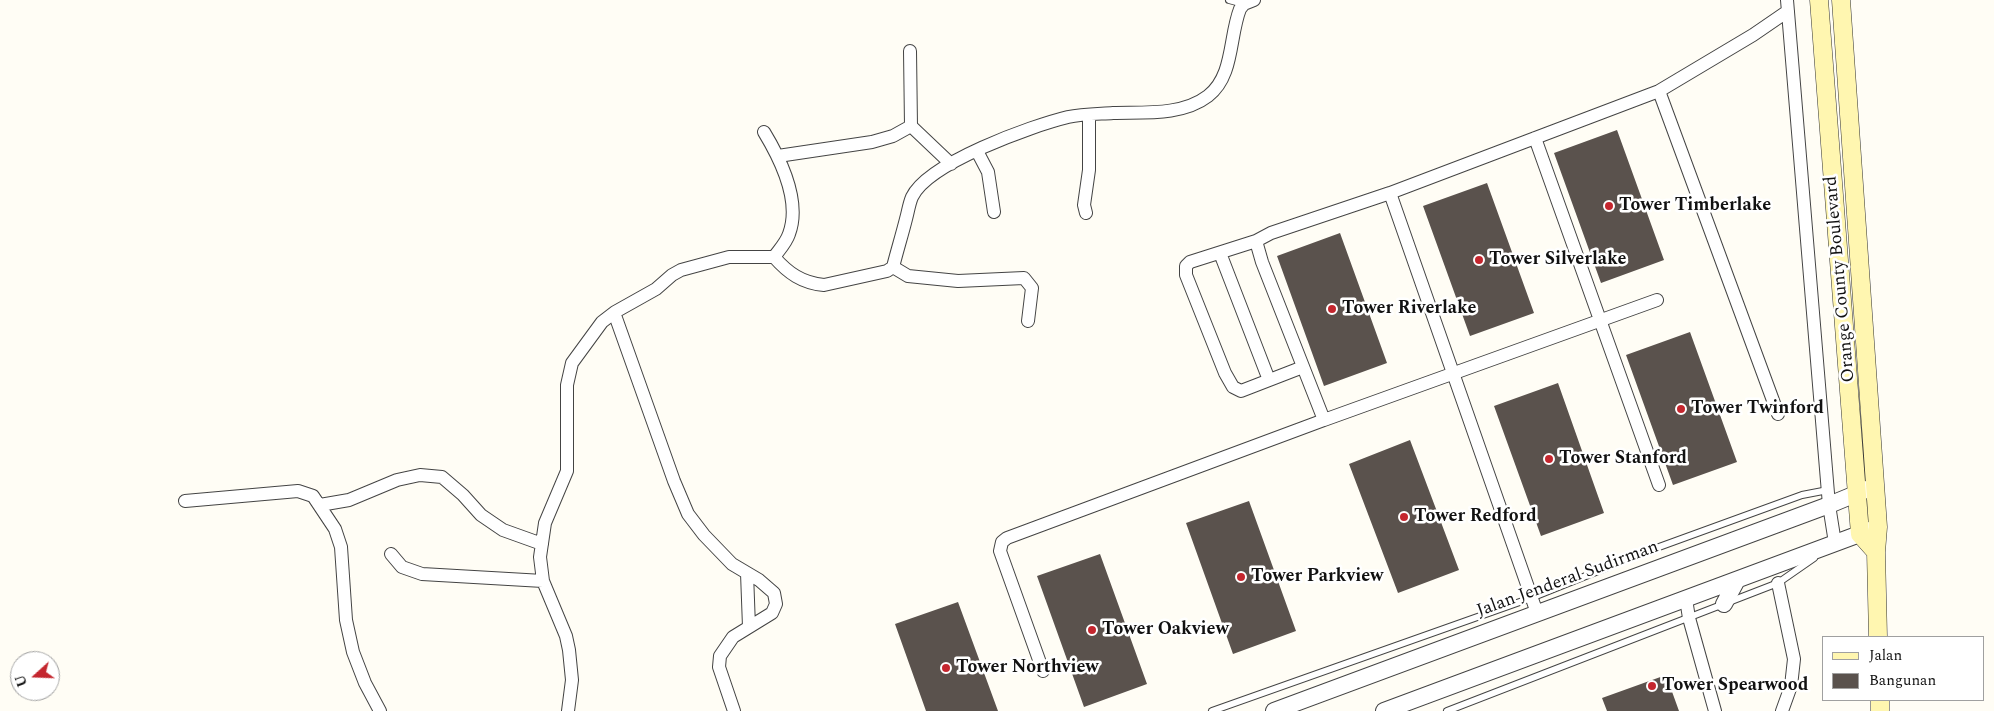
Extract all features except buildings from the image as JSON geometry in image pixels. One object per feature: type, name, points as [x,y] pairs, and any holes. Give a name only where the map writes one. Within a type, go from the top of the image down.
[{"type":"main road","name":"Orange County Boulevard","points":[[1819,0],[1860,534]]},
{"type":"main road","name":"Orange County Boulevard","points":[[1841,0],[1878,527],[1876,552],[1878,636]]},
{"type":"main road","points":[[1860,534],[1876,552]]},
{"type":"street","points":[[568,711],[572,680],[569,650],[566,636],[543,581],[540,557],[545,523],[567,471],[567,385],[569,375],[572,363],[596,329],[614,312],[656,289],[681,270],[729,257],[774,257],[790,274],[813,284],[824,285],[878,275],[893,267],[912,197],[920,186],[951,164],[1000,139],[1069,117],[1172,110],[1193,105],[1209,96],[1221,82],[1227,67],[1236,18],[1249,2]]},
{"type":"street","points":[[1303,367],[1241,391],[1233,387],[1225,374],[1186,275],[1186,266],[1190,262],[1256,241],[1271,233],[1390,193],[1659,91],[1753,35],[1788,5]]},
{"type":"street","points":[[1788,5],[1829,498],[1836,543]]},
{"type":"street","points":[[910,51],[911,126],[951,164]]},
{"type":"street","points":[[1659,91],[1778,414]]},
{"type":"street","points":[[1086,213],[1084,205],[1089,170],[1089,115]]},
{"type":"street","points":[[778,156],[872,142],[893,136],[911,126]]},
{"type":"street","points":[[764,132],[778,156],[793,208],[789,234],[785,243],[774,257]]},
{"type":"street","points":[[1535,138],[1659,485]]},
{"type":"street","points":[[977,151],[988,172],[994,212]]},
{"type":"street","points":[[1390,193],[1534,605]]},
{"type":"street","points":[[1256,241],[1262,262],[1324,420]]},
{"type":"street","points":[[1220,253],[1269,380]]},
{"type":"street","points":[[893,267],[908,276],[958,281],[1024,278],[1032,288],[1028,321]]},
{"type":"street","points":[[1043,671],[1000,551],[1002,542],[1007,538],[1324,420],[1657,300]]},
{"type":"street","points":[[616,318],[674,481],[688,514],[704,536],[732,564],[774,593],[776,604],[772,613],[733,637],[720,656],[720,667],[734,711]]},
{"type":"street","points":[[320,506],[349,500],[397,480],[420,475],[442,477],[463,495],[481,515],[503,530],[542,544]]},
{"type":"street","name":"Jalan Jenderal Sudirman","points":[[1274,711],[1534,605],[1829,498],[1858,492],[1875,486]]},
{"type":"street","points":[[185,501],[298,491],[312,496],[335,529],[341,547],[346,620],[353,652],[380,711]]},
{"type":"street","points":[[1384,711],[1878,527]]},
{"type":"street","points":[[391,554],[402,567],[422,574],[543,581]]},
{"type":"street","points":[[746,572],[748,627]]},
{"type":"street","points":[[1724,604],[1737,580]]},
{"type":"street","points":[[1778,583],[1794,660],[1791,686],[1782,711]]},
{"type":"street","points":[[1686,598],[1689,618],[1716,711]]},
{"type":"lane","points":[[1229,0],[1249,2]]},
{"type":"lane","points":[[1447,711],[1778,583],[1836,543]]},
{"type":"lane","points":[[1212,711],[1534,605]]},
{"type":"place","name":"Tower Timberlake","points":[[1609,206]]},
{"type":"place","name":"Tower Silverlake","points":[[1479,260]]},
{"type":"place","name":"Tower Riverlake","points":[[1332,309]]},
{"type":"place","name":"Tower Twinford","points":[[1681,409]]},
{"type":"place","name":"Tower Stanford","points":[[1549,459]]},
{"type":"place","name":"Tower Redford","points":[[1404,517]]},
{"type":"place","name":"Tower Parkview","points":[[1241,577]]},
{"type":"place","name":"Tower Oakview","points":[[1092,630]]},
{"type":"place","name":"Tower Northview","points":[[946,668]]},
{"type":"place","name":"Tower Spearwood","points":[[1652,686]]}]
